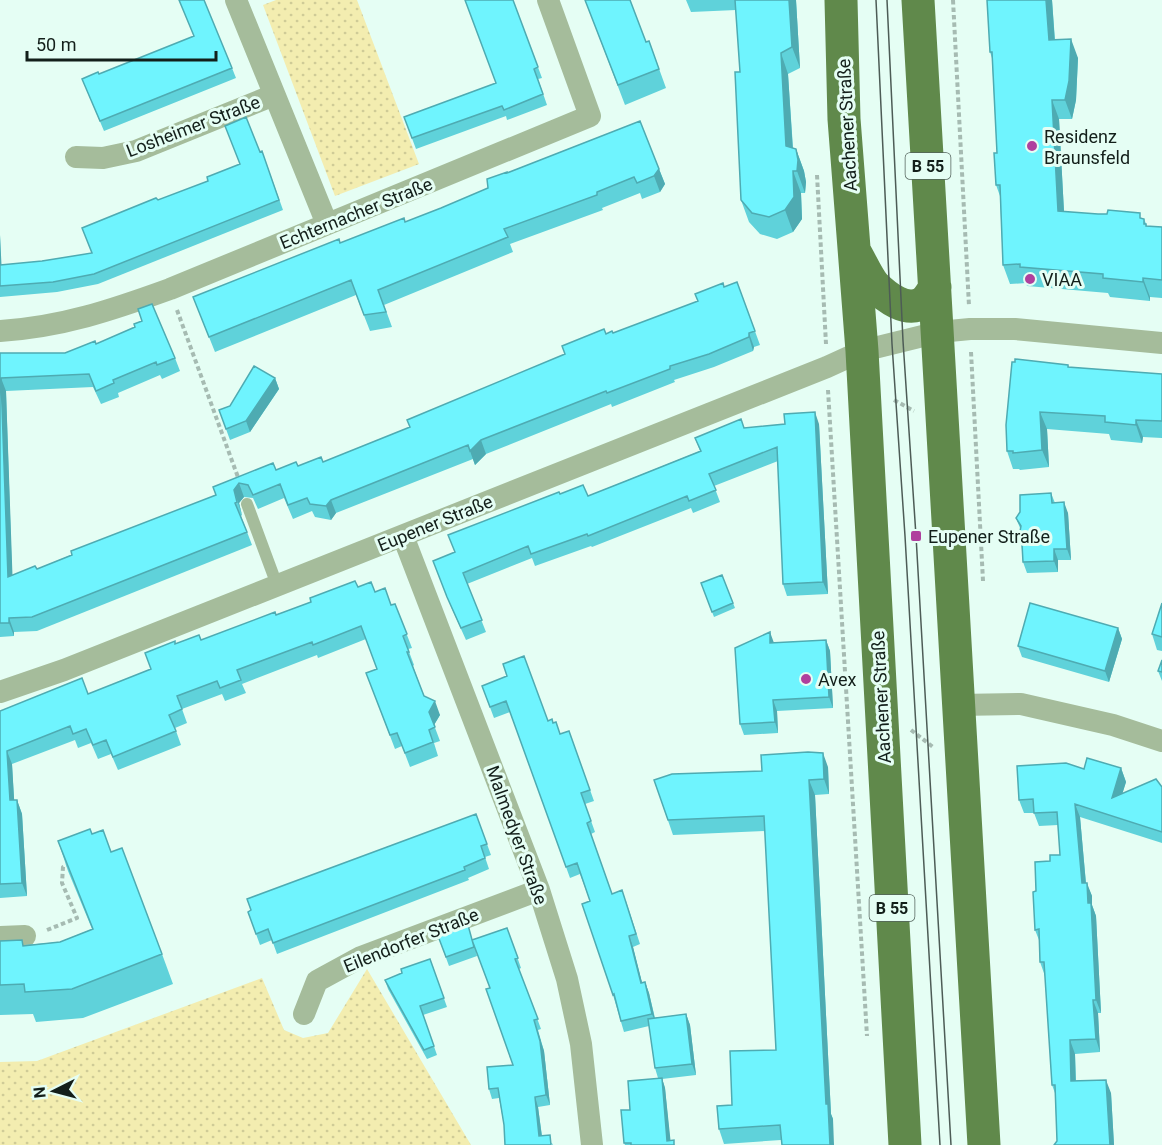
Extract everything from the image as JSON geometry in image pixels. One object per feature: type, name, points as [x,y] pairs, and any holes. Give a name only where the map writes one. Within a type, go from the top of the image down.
[{"type":"main road","name":"Aachener Straße","points":[[842,0],[844,119],[862,351],[905,1145]]},
{"type":"main road","name":"B 55","points":[[918,0],[935,287],[954,331],[942,398],[984,1145]]},
{"type":"main road","name":"Aachener Straße","points":[[854,250],[874,284],[902,305],[918,306],[926,300],[935,287]]},
{"type":"street","name":"Losheimer Straße","points":[[236,0],[327,224]]},
{"type":"street","name":"Echternacher Straße","points":[[0,331],[60,324],[102,314],[170,289],[590,116],[548,0]]},
{"type":"street","name":"Losheimer Straße","points":[[76,157],[103,158],[136,151],[274,95]]},
{"type":"street","name":"Eupener Straße","points":[[0,692],[64,670],[403,536],[862,351],[954,331],[1015,329],[1162,343]]},
{"type":"street","name":"Malmedyer Straße","points":[[403,536],[539,890],[567,979],[581,1044],[592,1145]]},
{"type":"street","points":[[959,718],[1021,704],[1113,725],[1162,741]]},
{"type":"street","name":"Eilendorfer Straße","points":[[304,1014],[316,981],[343,966],[361,957],[539,890]]},
{"type":"street","points":[[0,937],[25,936]]},
{"type":"lane","points":[[247,504],[277,585]]},
{"type":"path","points":[[953,0],[954,331],[974,402],[983,587]]},
{"type":"path","points":[[816,166],[868,1039]]},
{"type":"path","points":[[170,289],[247,504]]},
{"type":"path","points":[[865,413],[890,411],[889,398],[919,413],[919,395],[974,402]]},
{"type":"path","points":[[848,717],[908,747],[908,727],[938,751],[936,726],[959,718]]},
{"type":"path","points":[[25,936],[77,918],[62,883],[63,867],[74,862]]},
{"type":"shaded area","points":[[276,0],[357,0],[419,164],[335,196],[263,5]]},
{"type":"shaded area","points":[[367,969],[471,1145],[0,1145],[0,1062],[37,1061],[262,978],[284,1030],[303,1038],[328,1033]]},
{"type":"building","points":[[179,0],[204,0],[232,68],[100,121],[82,79],[194,36]]},
{"type":"building","points":[[465,0],[513,0],[538,67],[534,69],[543,94],[504,110],[502,106],[412,138],[404,117],[496,83]]},
{"type":"building","points":[[585,0],[630,0],[659,69],[618,85]]},
{"type":"building","points":[[735,0],[789,0],[792,47],[781,53],[786,146],[796,149],[797,171],[793,171],[794,197],[785,210],[769,217],[752,213],[741,200],[735,72],[740,72]]},
{"type":"building","points":[[987,0],[1046,0],[1049,40],[1071,39],[1069,81],[1065,100],[1052,100],[1058,211],[1107,214],[1108,210],[1140,213],[1140,218],[1144,219],[1146,226],[1162,227],[1162,280],[1143,278],[1143,282],[1103,278],[1103,274],[1020,267],[1020,264],[1003,265],[1000,185],[996,185],[994,153],[997,153]]},
{"type":"building","points":[[246,117],[260,152],[262,151],[279,200],[94,274],[53,282],[0,286],[0,265],[92,253],[82,228],[156,198],[158,200],[208,181],[207,177],[240,164],[225,126]]},
{"type":"building","points":[[640,121],[659,169],[654,176],[637,183],[634,177],[597,192],[597,195],[504,229],[508,237],[378,290],[386,312],[364,315],[351,280],[209,337],[193,297],[339,239],[340,243],[404,218],[405,222],[441,208],[488,188],[487,179]]},
{"type":"building","points":[[737,282],[755,331],[749,333],[749,337],[481,440],[470,451],[468,445],[331,500],[326,506],[310,504],[307,498],[288,505],[280,484],[253,495],[248,485],[239,483],[234,490],[237,502],[235,503],[247,532],[32,617],[9,618],[9,623],[0,623],[0,353],[65,353],[95,341],[96,344],[135,327],[134,324],[142,321],[138,309],[152,304],[175,358],[157,365],[156,362],[113,380],[114,383],[96,391],[89,374],[1,378],[8,577],[35,566],[37,569],[72,555],[71,551],[216,495],[213,487],[273,463],[276,470],[296,462],[298,466],[321,457],[323,462],[410,427],[407,420],[565,354],[562,346],[604,329],[606,334],[612,331],[613,333],[698,301],[695,294],[723,283],[724,287]]},
{"type":"building","points":[[1015,359],[1068,365],[1068,367],[1162,374],[1162,421],[1136,420],[1136,425],[1105,422],[1105,416],[1040,412],[1042,450],[1013,453],[1013,451],[1007,451],[1006,425],[1012,362],[1015,362]]},
{"type":"building","points":[[254,366],[275,378],[246,421],[226,429],[219,410],[230,406]]},
{"type":"building","points":[[815,412],[823,582],[783,584],[777,447],[709,474],[716,490],[689,501],[687,496],[588,536],[587,534],[531,554],[528,546],[463,573],[482,620],[461,628],[433,561],[455,552],[448,535],[559,492],[560,494],[583,485],[588,496],[626,481],[701,451],[695,438],[741,419],[744,428],[785,424],[784,414]]},
{"type":"building","points":[[1051,493],[1052,503],[1064,502],[1067,549],[1054,549],[1054,561],[1023,562],[1022,544],[1019,537],[1021,526],[1016,518],[1020,512],[1020,495]]},
{"type":"building","points":[[722,575],[733,603],[712,612],[701,583]]},
{"type":"building","points":[[355,581],[358,587],[371,582],[375,592],[385,588],[391,605],[395,604],[407,634],[403,636],[409,652],[407,652],[424,696],[435,701],[429,712],[435,727],[429,730],[433,742],[405,753],[397,733],[390,735],[366,673],[377,669],[361,626],[313,645],[312,642],[237,670],[241,680],[220,688],[217,681],[177,696],[182,709],[169,715],[176,731],[113,757],[106,740],[93,745],[86,729],[73,734],[70,726],[7,751],[10,800],[17,800],[22,883],[0,884],[0,711],[82,678],[88,694],[151,669],[145,653],[175,641],[175,644],[199,635],[201,640],[275,612],[276,615],[311,602],[310,598]]},
{"type":"building","points":[[1030,603],[1118,628],[1105,671],[1018,646]]},
{"type":"building","points":[[1162,603],[1162,637],[1152,634]]},
{"type":"building","points":[[770,632],[770,643],[826,640],[829,697],[773,700],[775,722],[740,724],[735,648]]},
{"type":"building","points":[[524,656],[548,721],[552,719],[553,723],[556,722],[560,734],[569,731],[590,790],[581,793],[591,821],[587,823],[612,894],[622,890],[636,934],[629,936],[641,983],[645,982],[652,1014],[621,1021],[614,994],[582,904],[590,901],[577,863],[566,867],[506,701],[490,707],[482,686],[507,676],[503,664]]},
{"type":"building","points":[[1162,660],[1162,672],[1158,671]]},
{"type":"building","points":[[823,753],[824,779],[809,780],[830,1145],[782,1145],[780,1125],[719,1129],[717,1106],[732,1105],[730,1051],[776,1050],[764,816],[668,820],[654,780],[672,774],[762,771],[761,755]]},
{"type":"building","points":[[1087,758],[1121,768],[1112,798],[1156,779],[1162,787],[1162,832],[1075,804],[1082,883],[1087,883],[1088,903],[1091,903],[1096,1039],[1070,1040],[1071,1081],[1106,1080],[1110,1145],[1054,1145],[1057,1141],[1055,1085],[1052,1085],[1044,962],[1040,962],[1039,929],[1035,930],[1033,892],[1036,891],[1035,862],[1050,861],[1050,855],[1060,855],[1057,812],[1034,813],[1033,799],[1019,800],[1017,766],[1066,763],[1084,769]]},
{"type":"building","points":[[476,814],[487,844],[481,846],[485,858],[464,867],[465,870],[273,943],[268,929],[256,934],[248,912],[251,910],[247,899]]},
{"type":"building","points":[[90,829],[92,834],[103,830],[111,852],[122,848],[162,954],[72,989],[25,992],[24,984],[0,985],[0,941],[22,940],[23,946],[60,942],[93,929],[58,841]]},
{"type":"building","points":[[468,925],[474,947],[446,957],[438,936]]},
{"type":"building","points":[[507,928],[518,958],[515,959],[538,1019],[534,1020],[540,1041],[546,1095],[535,1097],[539,1136],[550,1135],[551,1145],[505,1145],[498,1088],[489,1089],[487,1067],[513,1065],[486,989],[490,988],[472,940]]},
{"type":"building","points":[[430,959],[444,998],[420,1006],[434,1046],[424,1050],[385,980],[402,973],[401,969]]},
{"type":"building","points":[[686,1014],[692,1064],[655,1068],[648,1019]]},
{"type":"building","points":[[662,1078],[667,1141],[674,1140],[674,1145],[624,1143],[621,1110],[630,1110],[628,1081]]},
{"type":"tram line","points":[[876,0],[892,344],[940,1145]]},
{"type":"tram line","points":[[887,0],[903,341],[951,1145]]},
{"type":"place","name":"Residenz Braunsfeld","points":[[1032,146]]},
{"type":"place","name":"VIAA","points":[[1030,279]]},
{"type":"place","name":"Eupener Straße","points":[[916,536]]},
{"type":"place","name":"Avex","points":[[806,679]]}]
